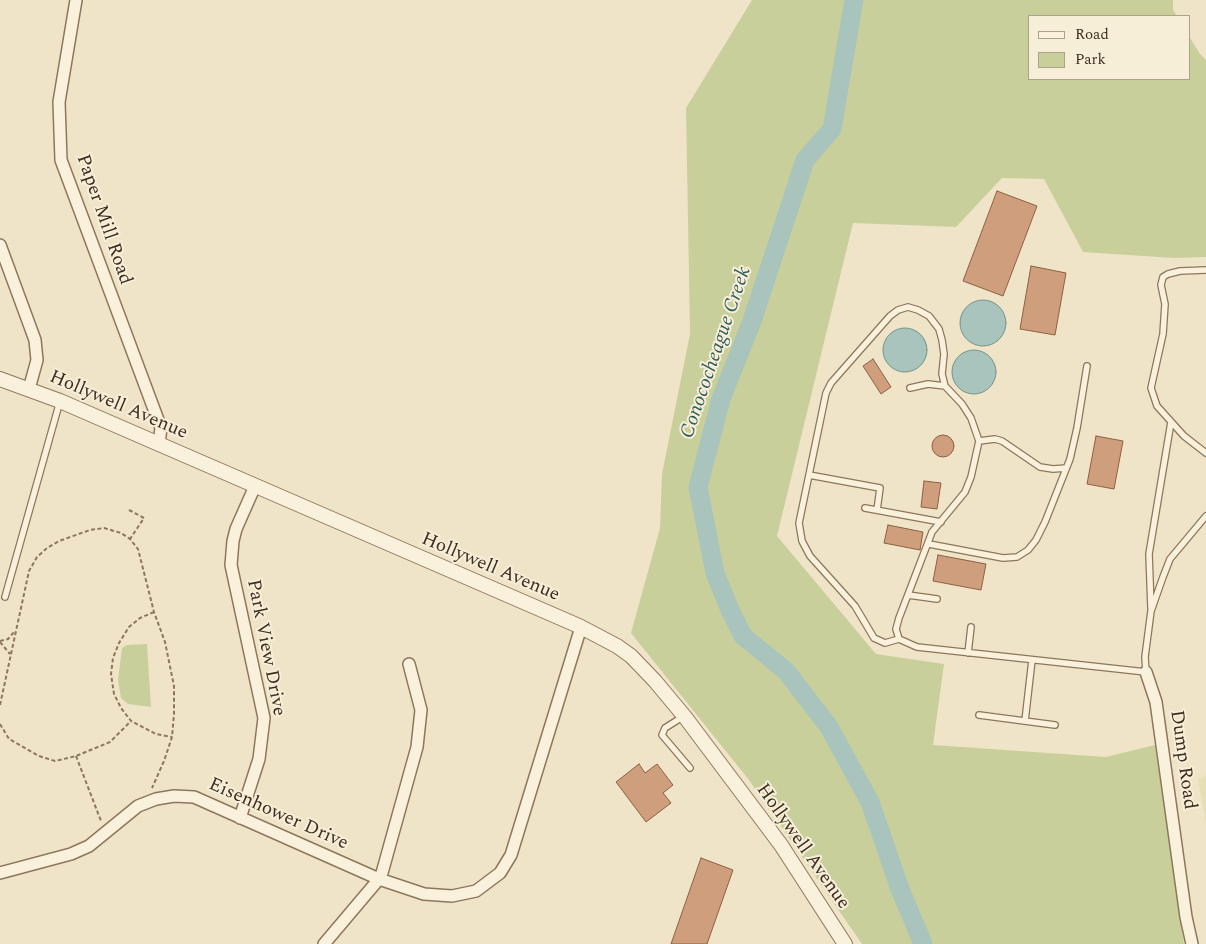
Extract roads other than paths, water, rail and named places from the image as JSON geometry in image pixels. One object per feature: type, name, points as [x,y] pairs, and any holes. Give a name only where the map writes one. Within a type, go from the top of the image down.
[{"type":"street","name":"Paper Mill Road","points":[[76,0],[59,102],[61,160],[161,428],[159,444]]},
{"type":"street","points":[[0,245],[35,340],[37,360],[29,390]]},
{"type":"street","name":"Hollywell Avenue","points":[[0,379],[60,401],[581,628],[617,646],[631,656],[655,681],[684,716],[781,845],[845,944]]},
{"type":"street","name":"Park View Drive","points":[[240,818],[259,759],[264,718],[231,565],[232,541],[255,486]]},
{"type":"street","name":"Eisenhower Drive","points":[[0,873],[71,854],[89,846],[138,806],[174,796],[194,798],[379,879],[424,894],[452,896],[476,891],[500,873],[511,855],[581,628]]},
{"type":"street","points":[[324,944],[382,873],[416,747],[421,710],[409,664]]},
{"type":"street","name":"Dump Road","points":[[1146,672],[1156,702],[1186,917],[1192,944]]},
{"type":"lane","points":[[1206,270],[1180,271],[1163,277],[1161,285],[1165,304],[1163,334],[1151,388],[1157,406],[1184,436],[1206,453]]},
{"type":"lane","points":[[899,639],[896,629],[932,532],[965,492],[971,477],[979,441],[971,418],[962,404],[945,386],[942,374],[944,354],[939,329],[929,316],[908,307],[898,310],[890,316],[831,383],[826,393],[799,523],[802,541],[810,556],[855,606],[874,638],[885,643],[899,639],[917,647],[1146,672],[1145,657],[1151,611],[1149,554],[1171,422]]},
{"type":"lane","points":[[928,544],[1003,558],[1017,557],[1028,550],[1036,540],[1045,522],[1066,468],[1077,428],[1087,366]]},
{"type":"lane","points":[[910,388],[928,384],[945,386]]},
{"type":"lane","points":[[4,597],[60,401]]},
{"type":"lane","points":[[979,441],[996,439],[1002,441],[1040,467],[1066,468]]},
{"type":"lane","points":[[809,475],[880,488],[877,510]]},
{"type":"lane","points":[[865,508],[941,522]]},
{"type":"lane","points":[[1151,611],[1170,558],[1206,516]]},
{"type":"lane","points":[[908,595],[937,599]]},
{"type":"lane","points":[[968,653],[972,626]]},
{"type":"lane","points":[[1025,721],[1032,660]]},
{"type":"lane","points":[[979,715],[1055,725]]},
{"type":"lane","points":[[684,716],[665,728],[662,735],[690,768]]},
{"type":"water","points":[[983,300],[996,304],[1002,310],[1006,323],[1002,336],[996,342],[983,346],[970,342],[964,336],[960,323],[964,310],[970,304]]},
{"type":"water","points":[[909,328],[921,334],[926,341],[926,359],[921,366],[914,371],[901,372],[893,369],[886,362],[883,346],[886,338],[893,331]]},
{"type":"water","points":[[978,350],[990,356],[995,363],[995,381],[990,388],[983,393],[970,394],[962,391],[955,384],[952,368],[955,360],[962,353]]},
{"type":"waterway","name":"Conococheague Creek","points":[[854,0],[832,129],[805,160],[752,321],[721,399],[698,487],[715,573],[730,610],[743,636],[786,671],[829,727],[870,802],[900,889],[923,944]]}]
